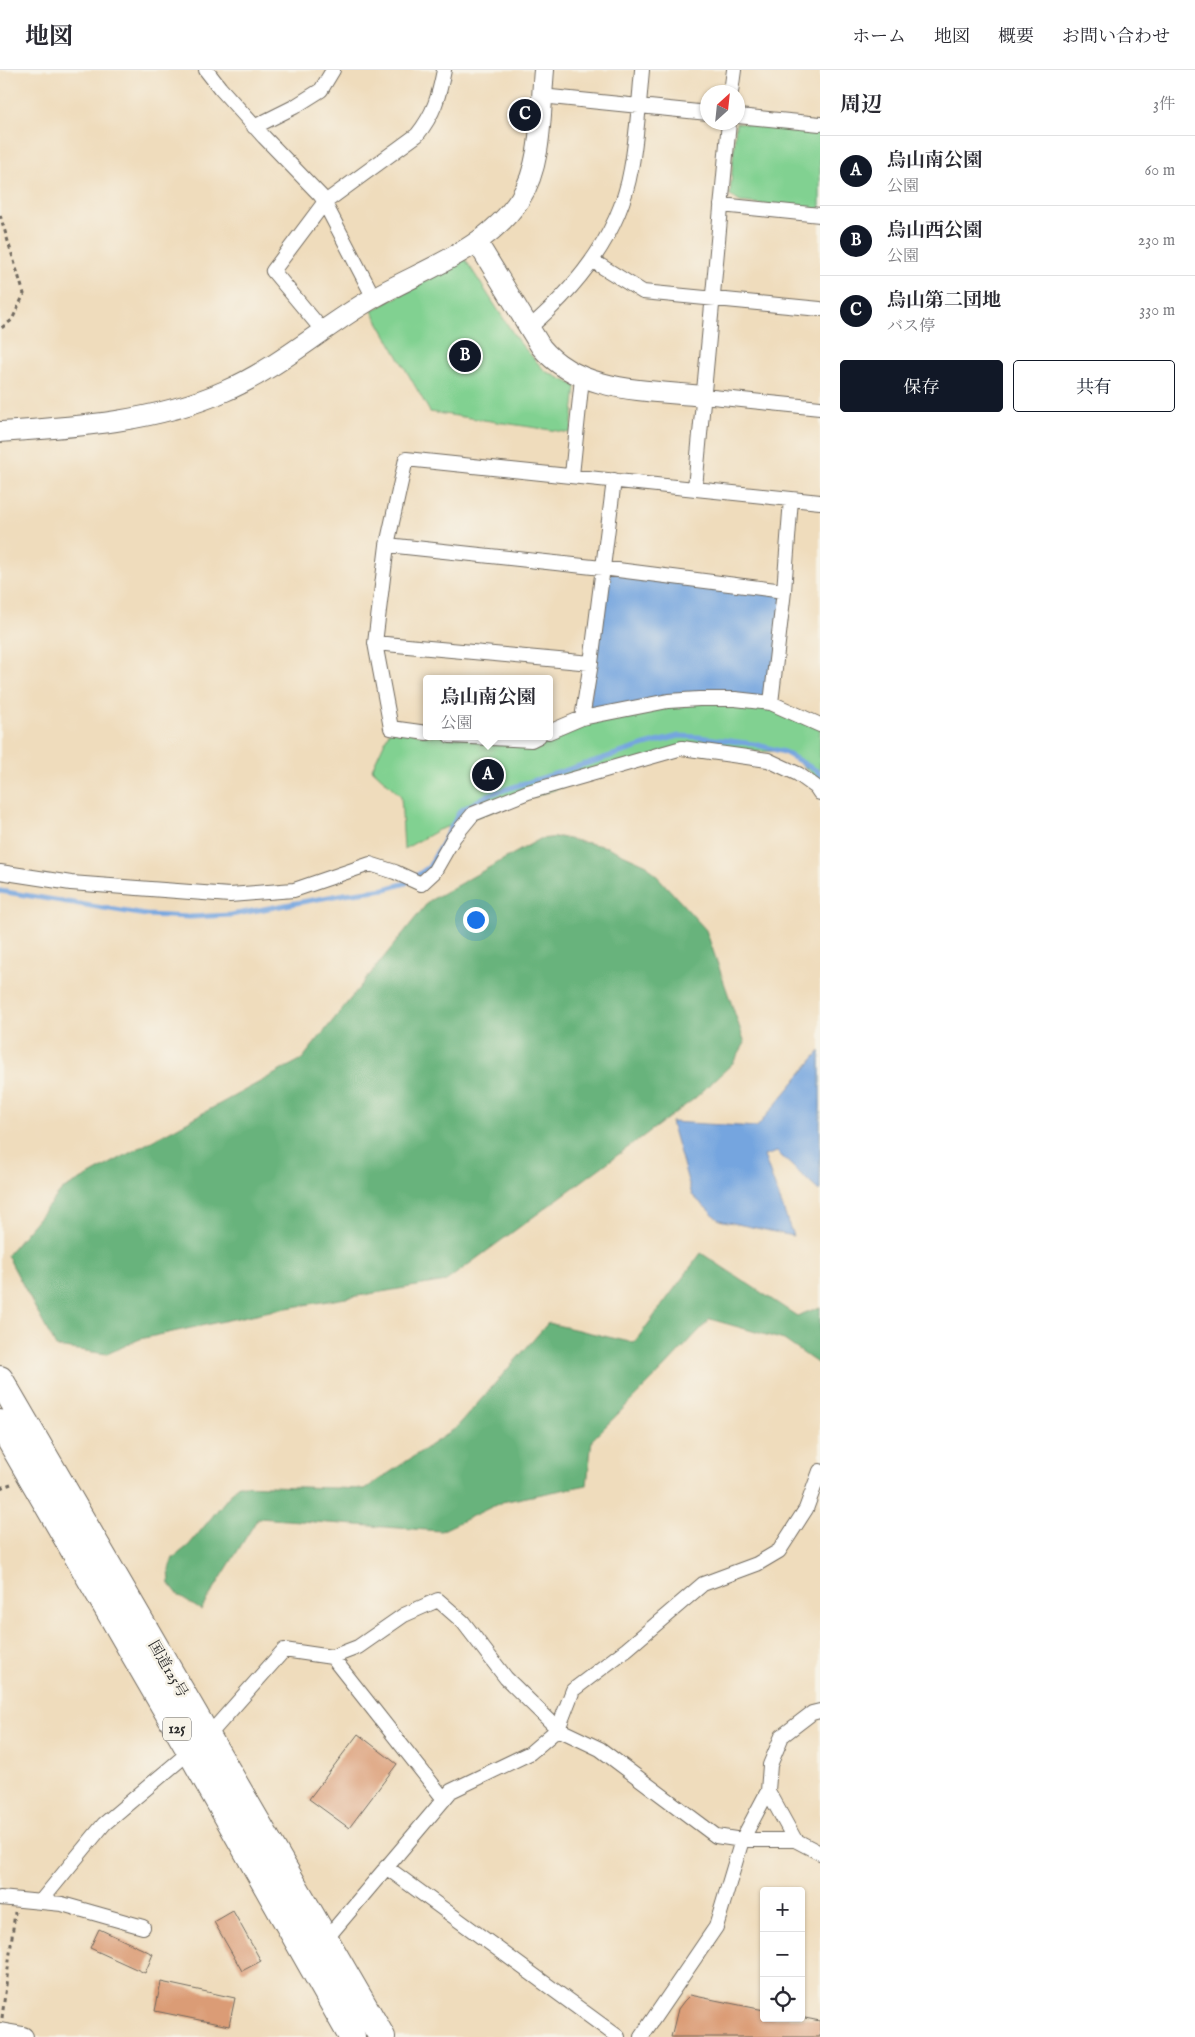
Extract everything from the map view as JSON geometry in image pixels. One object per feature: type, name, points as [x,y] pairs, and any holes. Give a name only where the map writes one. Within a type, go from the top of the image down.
[{"type":"highway","name":"国道125号","points":[[0,1379],[198,1744],[352,2037]]},
{"type":"highway","name":"国道125号","points":[[0,1423],[198,1744],[326,1939],[382,2037]]},
{"type":"street","points":[[206,70],[254,127],[321,196],[374,298]]},
{"type":"street","points":[[254,127],[294,107],[321,90],[333,70]]},
{"type":"street","points":[[323,332],[273,271],[324,203],[417,134],[426,124],[438,100],[444,70]]},
{"type":"street","points":[[0,432],[125,420],[188,406],[226,391],[258,374],[374,298],[478,242],[508,215],[528,182],[538,143],[544,70]]},
{"type":"street","points":[[529,328],[566,293],[593,261],[622,200],[631,170],[642,70]]},
{"type":"street","points":[[733,85],[734,70]]},
{"type":"street","points":[[542,96],[700,112]]},
{"type":"street","points":[[745,117],[820,124]]},
{"type":"street","points":[[695,488],[728,130]]},
{"type":"street","points":[[721,204],[820,215]]},
{"type":"street","points":[[478,242],[541,347],[551,360],[582,378],[604,385],[820,408]]},
{"type":"street","points":[[593,261],[643,292],[820,309]]},
{"type":"street","points":[[572,475],[582,378]]},
{"type":"street","points":[[423,732],[391,728],[375,643],[387,545],[406,459],[820,502]]},
{"type":"street","points":[[582,718],[591,663],[614,480]]},
{"type":"street","points":[[771,703],[784,591],[791,499]]},
{"type":"street","points":[[387,545],[602,568],[784,591]]},
{"type":"street","points":[[375,643],[591,663]]},
{"type":"street","points":[[553,730],[582,718],[668,700],[735,699],[771,703],[820,725]]},
{"type":"street","points":[[0,872],[71,883],[230,895],[294,890],[370,864],[395,872],[421,884],[434,872],[454,838],[473,814],[528,792],[682,748],[768,760],[798,774],[816,787],[820,793]]},
{"type":"street","points":[[326,1939],[451,1791],[530,1753],[558,1729],[573,1690],[627,1649],[703,1584],[756,1564],[779,1551],[806,1509],[820,1472]]},
{"type":"street","points":[[41,1901],[104,1824],[198,1744],[284,1650],[332,1656],[358,1647],[404,1615],[438,1600],[463,1622],[506,1678],[558,1729],[600,1749],[716,1836],[742,1840],[795,1840],[820,1853]]},
{"type":"street","points":[[332,1656],[444,1799]]},
{"type":"street","points":[[641,2037],[716,1927],[742,1840],[768,1791],[770,1765],[782,1736],[812,1713],[820,1711]]},
{"type":"street","points":[[768,1791],[795,1840]]},
{"type":"street","points":[[386,1868],[618,2037]]},
{"type":"street","points":[[0,1898],[62,1904],[143,1927]]},
{"type":"street","points":[[1,2027],[23,2037]]},
{"type":"path","points":[[0,215],[24,294],[12,320],[0,330]]},
{"type":"path","points":[[1,2027],[16,1900]]},
{"type":"green space","points":[[745,124],[820,130],[820,210],[740,202],[730,195],[735,130],[745,130]]},
{"type":"green space","points":[[465,259],[518,341],[545,371],[576,386],[571,433],[430,412],[372,311]]},
{"type":"green space","points":[[735,699],[820,725],[820,781],[786,751],[658,754],[438,830],[404,849],[401,796],[372,769],[391,728],[423,735],[423,740],[553,740],[553,731],[582,718]]},
{"type":"green space","points":[[559,837],[607,847],[647,865],[706,930],[745,1043],[733,1063],[694,1099],[446,1281],[275,1310],[140,1339],[107,1354],[56,1347],[7,1255],[62,1190],[302,1059],[429,901],[540,839]]},
{"type":"green space","points":[[701,1253],[797,1316],[820,1307],[820,1365],[784,1340],[710,1319],[592,1440],[587,1485],[502,1502],[441,1531],[258,1518],[201,1610],[180,1597],[170,1584],[169,1569],[173,1558],[189,1545],[238,1485],[365,1489],[456,1428],[548,1323],[634,1343]]},
{"type":"water","points":[[606,572],[785,594],[771,708],[700,694],[588,720]]},
{"type":"water","points":[[820,1051],[819,1191],[777,1152],[764,1156],[793,1236],[719,1220],[692,1195],[671,1122],[757,1127]]},
{"type":"building","points":[[358,1734],[397,1764],[349,1828],[309,1799]]},
{"type":"building","points":[[233,1911],[261,1961],[242,1971],[214,1922]]},
{"type":"building","points":[[99,1929],[153,1954],[145,1973],[90,1948]]},
{"type":"building","points":[[161,1982],[235,1998],[229,2026],[155,2011]]},
{"type":"building","points":[[690,1995],[760,2009],[760,2022],[805,2022],[805,2018],[820,2021],[820,2037],[671,2037],[678,2009]]},
{"type":"waterway","points":[[0,891],[146,915],[190,917],[231,915],[345,894],[385,889],[406,883],[429,867],[460,811],[488,795],[679,736],[754,744],[784,752],[817,771],[820,775]]},
{"type":"place","name":"烏山第二団地","points":[[525,115]]},
{"type":"place","name":"烏山西公園","points":[[465,356]]},
{"type":"place","name":"烏山南公園","points":[[488,775]]}]
